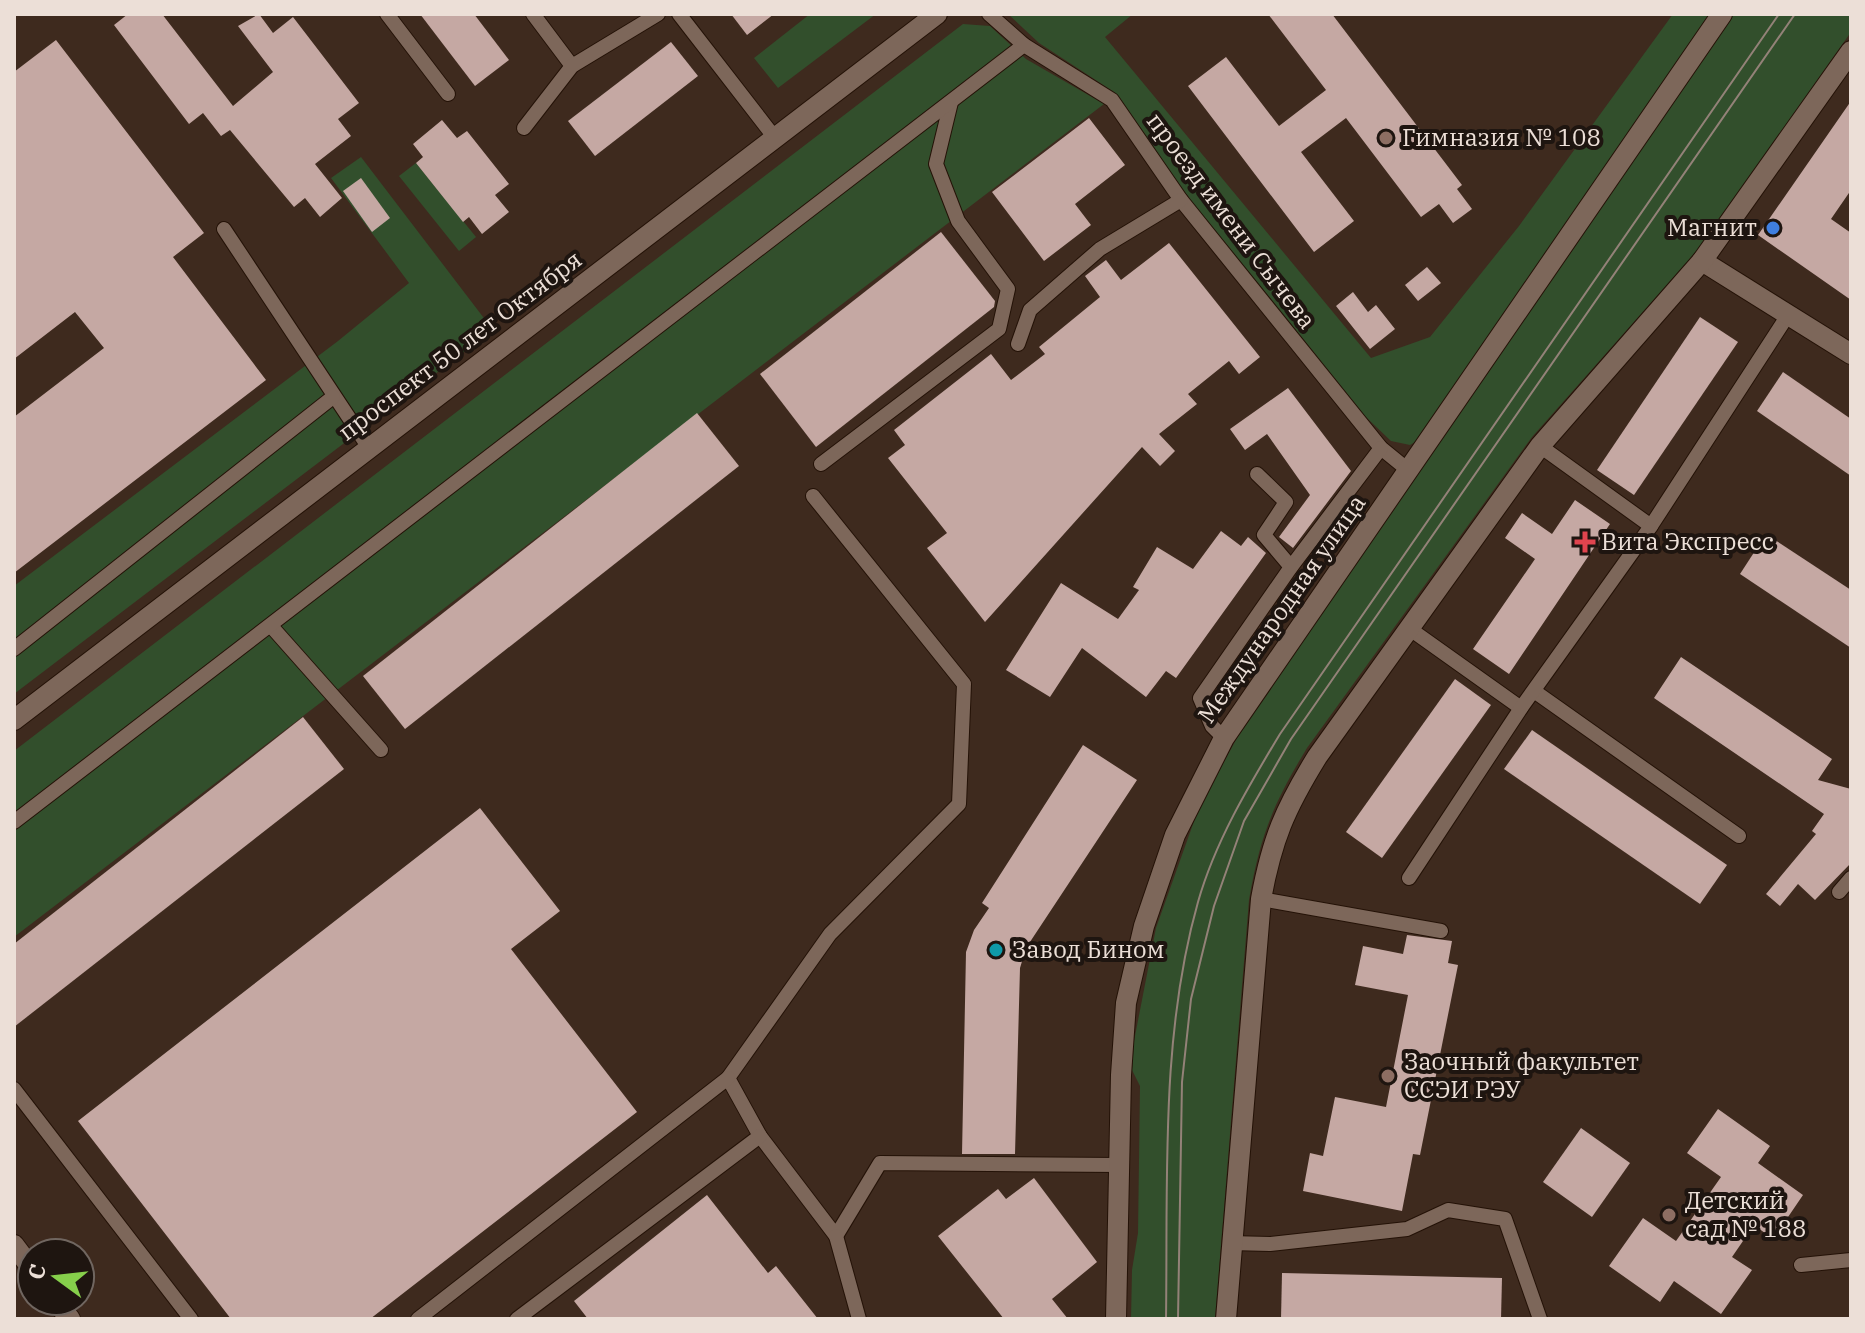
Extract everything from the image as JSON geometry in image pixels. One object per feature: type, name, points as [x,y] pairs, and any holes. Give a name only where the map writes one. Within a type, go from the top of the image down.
[{"type":"street","name":"проспект 50 лет Октября","points":[[14,720],[937,14]]},
{"type":"street","name":"Международная улица","points":[[1116,1319],[1126,1003],[1144,926],[1175,835],[1224,738],[1722,14]]},
{"type":"street","points":[[1226,1319],[1261,899],[1270,849],[1286,807],[1317,757],[1540,446],[1702,261],[1851,51]]},
{"type":"street","points":[[1702,261],[1851,354]]},
{"type":"lane","points":[[387,14],[448,94]]},
{"type":"lane","points":[[533,14],[572,66]]},
{"type":"lane","points":[[524,128],[572,66],[658,14]]},
{"type":"lane","points":[[679,14],[775,138]]},
{"type":"lane","name":"проезд имени Сычева","points":[[989,14],[1024,45],[1112,100],[1181,200],[1381,448],[1408,470]]},
{"type":"lane","points":[[14,822],[1024,45]]},
{"type":"lane","points":[[821,464],[999,329],[1008,289],[958,221],[936,164],[951,102]]},
{"type":"lane","points":[[1018,344],[1030,310],[1100,249],[1181,200]]},
{"type":"lane","points":[[224,229],[369,448]]},
{"type":"lane","points":[[1409,878],[1521,708],[1651,526],[1788,315]]},
{"type":"lane","points":[[14,649],[333,397]]},
{"type":"lane","points":[[1540,446],[1651,526]]},
{"type":"lane","points":[[1224,738],[1212,726],[1200,698],[1291,567],[1381,448]]},
{"type":"lane","points":[[1257,474],[1286,502],[1264,535],[1291,567]]},
{"type":"lane","points":[[418,1319],[728,1078],[830,934],[959,804],[964,684],[813,496]]},
{"type":"lane","points":[[271,626],[381,750]]},
{"type":"lane","points":[[1410,629],[1521,708]]},
{"type":"lane","points":[[1534,691],[1739,836]]},
{"type":"lane","points":[[1839,892],[1851,878]]},
{"type":"lane","points":[[1261,899],[1441,931]]},
{"type":"lane","points":[[728,1078],[760,1136],[836,1236],[859,1319]]},
{"type":"lane","points":[[14,1089],[191,1319]]},
{"type":"lane","points":[[517,1319],[760,1136]]},
{"type":"lane","points":[[836,1236],[880,1163],[1119,1165]]},
{"type":"lane","points":[[1230,1243],[1270,1244],[1407,1229],[1448,1210],[1505,1219],[1540,1319]]},
{"type":"lane","points":[[1801,1265],[1851,1260]]},
{"type":"green space","points":[[810,14],[876,14],[778,88],[754,58]]},
{"type":"green space","points":[[1008,14],[1133,14],[1105,37],[1371,358],[1430,337],[1519,226],[1673,14],[1711,14],[1422,438],[1410,445],[1391,441],[1348,400],[1187,197],[1114,92],[1039,43]]},
{"type":"green space","points":[[1731,14],[1851,14],[1851,32],[1696,252],[1532,437],[1295,768],[1263,839],[1249,900],[1215,1319],[1131,1319],[1132,1270],[1138,1233],[1140,1086],[1132,1070],[1134,1041],[1156,928],[1198,810],[1238,736]]},
{"type":"green space","points":[[963,24],[990,26],[1026,59],[1104,104],[14,937],[14,751]]},
{"type":"green space","points":[[361,157],[493,330],[14,694],[14,586],[338,341],[409,283],[331,178]]},
{"type":"green space","points":[[416,163],[476,237],[459,251],[399,176]]},
{"type":"building","points":[[128,14],[162,14],[233,106],[273,72],[238,26],[259,14],[273,33],[293,17],[359,103],[338,119],[351,136],[315,164],[342,198],[320,217],[305,198],[294,207],[230,130],[221,136],[203,113],[189,124],[114,25]]},
{"type":"building","points":[[420,14],[474,14],[509,60],[475,86]]},
{"type":"building","points":[[731,14],[774,14],[747,35]]},
{"type":"building","points":[[1268,14],[1332,14],[1462,185],[1457,189],[1472,209],[1453,223],[1439,204],[1421,217],[1346,118],[1301,152],[1354,221],[1314,252],[1188,86],[1226,57],[1279,126],[1326,90]]},
{"type":"building","points":[[56,40],[204,233],[173,257],[266,380],[14,573],[14,417],[104,348],[75,312],[14,359],[14,72]]},
{"type":"building","points":[[671,42],[698,76],[595,156],[568,121]]},
{"type":"building","points":[[1851,101],[1851,190],[1831,219],[1851,233],[1851,300],[1758,235]]},
{"type":"building","points":[[1089,118],[1125,165],[1075,204],[1091,225],[1044,261],[992,192]]},
{"type":"building","points":[[442,120],[457,138],[467,131],[509,184],[495,195],[509,212],[482,234],[469,217],[463,222],[416,163],[423,157],[413,144]]},
{"type":"building","points":[[361,178],[390,218],[372,232],[343,191]]},
{"type":"building","points":[[941,232],[995,301],[994,307],[816,447],[760,374]]},
{"type":"building","points":[[1169,243],[1260,357],[1239,374],[1229,361],[1188,394],[1197,404],[1159,434],[1175,451],[1160,466],[1142,447],[985,622],[927,548],[947,533],[888,458],[905,445],[894,430],[991,354],[1011,380],[1045,354],[1039,347],[1100,297],[1085,276],[1106,260],[1121,280]]},
{"type":"building","points":[[1427,267],[1441,283],[1418,301],[1405,285]]},
{"type":"building","points":[[1353,292],[1368,312],[1376,305],[1395,329],[1370,349],[1336,306]]},
{"type":"building","points":[[1700,317],[1738,342],[1634,495],[1597,470]]},
{"type":"building","points":[[1783,372],[1851,419],[1851,476],[1757,411]]},
{"type":"building","points":[[1288,388],[1351,471],[1293,548],[1279,537],[1310,495],[1267,434],[1245,450],[1230,429]]},
{"type":"building","points":[[697,413],[739,466],[405,729],[363,676]]},
{"type":"building","points":[[1575,500],[1610,524],[1509,674],[1473,649],[1535,559],[1505,538],[1522,513],[1552,534]]},
{"type":"building","points":[[1221,531],[1241,546],[1248,537],[1266,553],[1176,678],[1166,671],[1146,697],[1082,648],[1050,697],[1006,670],[1061,583],[1118,619],[1139,590],[1133,587],[1157,547],[1193,569]]},
{"type":"building","points":[[1766,534],[1851,590],[1851,648],[1740,574]]},
{"type":"building","points":[[1681,657],[1832,759],[1818,780],[1851,789],[1851,863],[1815,900],[1798,884],[1780,906],[1766,894],[1816,834],[1812,831],[1824,814],[1654,698]]},
{"type":"building","points":[[1455,679],[1491,705],[1382,858],[1346,832]]},
{"type":"building","points":[[303,717],[344,769],[14,1027],[14,944]]},
{"type":"building","points":[[1532,730],[1727,865],[1700,904],[1504,769]]},
{"type":"building","name":"Завод Бином","points":[[1083,745],[1137,780],[1026,948],[1020,968],[1015,1154],[962,1154],[966,952],[974,930],[989,908],[982,903]]},
{"type":"building","points":[[480,808],[560,911],[511,949],[637,1112],[370,1319],[231,1319],[78,1121]]},
{"type":"building","points":[[1407,935],[1452,941],[1448,963],[1458,965],[1420,1155],[1413,1154],[1402,1211],[1303,1191],[1310,1153],[1323,1156],[1335,1097],[1386,1107],[1408,995],[1355,985],[1363,946],[1403,954]]},
{"type":"building","points":[[1718,1109],[1770,1146],[1758,1163],[1803,1195],[1773,1239],[1754,1225],[1732,1257],[1752,1270],[1721,1314],[1674,1281],[1660,1302],[1609,1266],[1643,1218],[1676,1241],[1721,1177],[1687,1153]]},
{"type":"building","points":[[1581,1128],[1630,1163],[1592,1217],[1543,1182]]},
{"type":"building","points":[[1034,1178],[1097,1262],[1052,1299],[1068,1319],[1004,1319],[938,1236],[998,1189],[1006,1199]]},
{"type":"building","points":[[707,1195],[768,1273],[776,1266],[818,1319],[588,1319],[574,1301]]},
{"type":"building","points":[[1282,1273],[1502,1278],[1501,1319],[1281,1319]]},
{"type":"tram line","points":[[1166,1319],[1168,1109],[1177,1004],[1198,902],[1223,836],[1280,734],[1779,14]]},
{"type":"tram line","points":[[1178,1319],[1182,1082],[1191,999],[1214,906],[1244,821],[1291,739],[1795,14]]},
{"type":"place","name":"Гимназия № 108","points":[[1386,138]]},
{"type":"place","name":"Магнит","points":[[1773,228]]},
{"type":"place","name":"Вита Экспресс","points":[[1585,542]]},
{"type":"place","name":"Завод Бином","points":[[996,950]]},
{"type":"place","name":"Заочный факультет ССЭИ РЭУ","points":[[1388,1076]]},
{"type":"place","name":"Детский сад № 188","points":[[1669,1215]]}]
